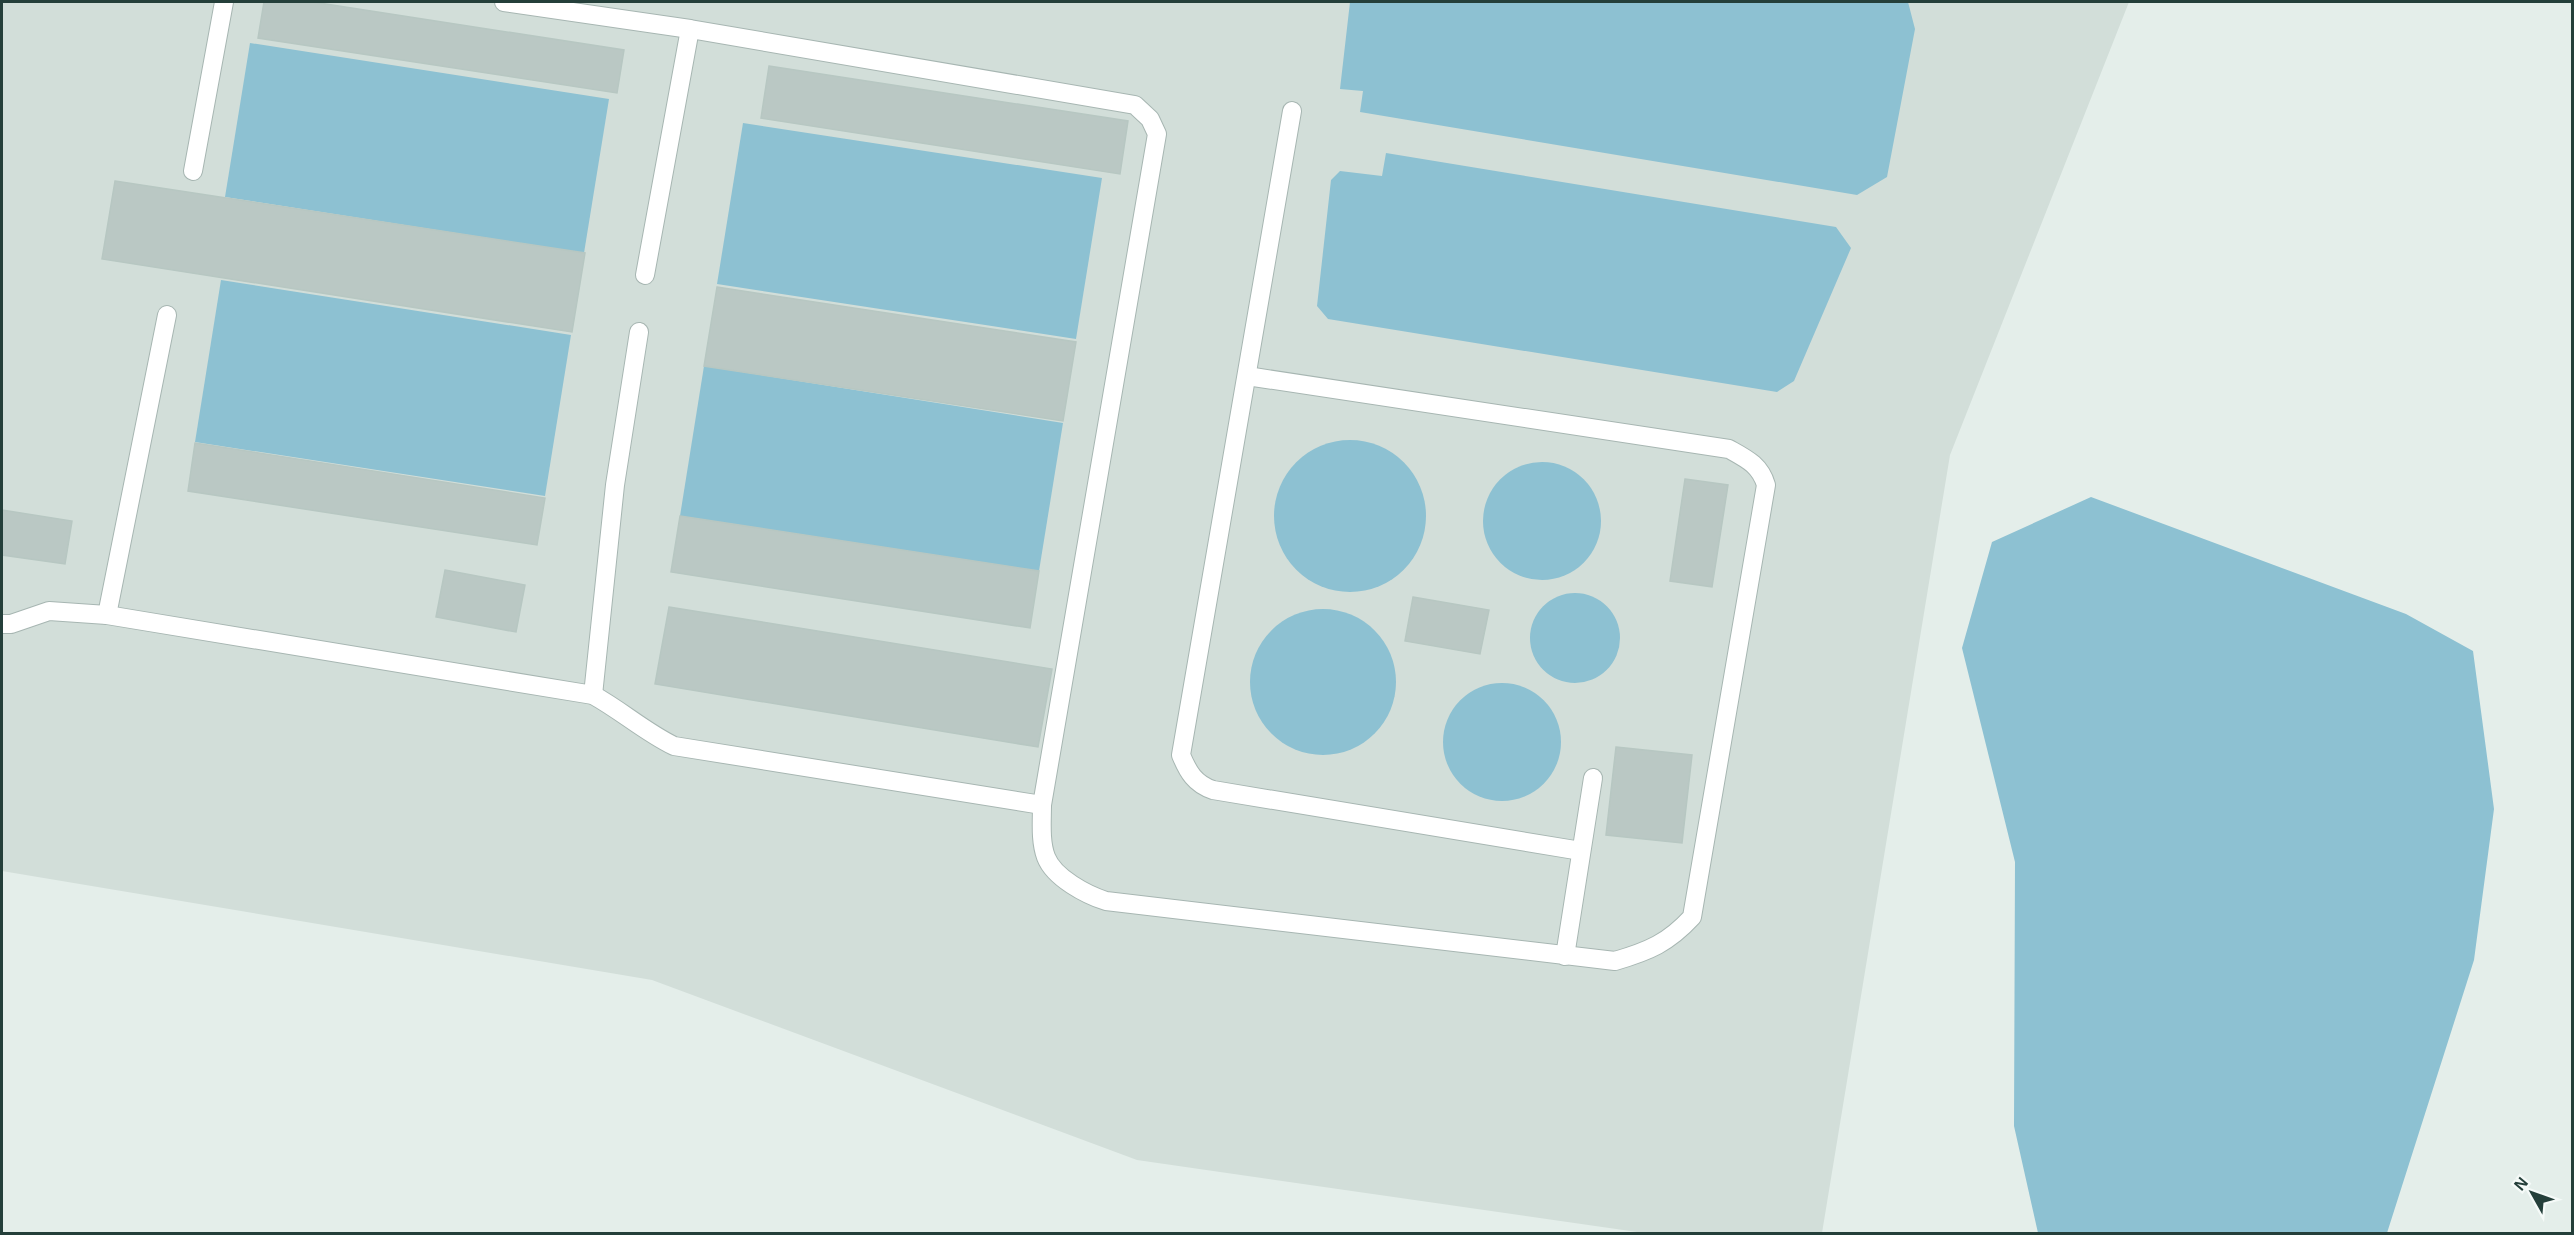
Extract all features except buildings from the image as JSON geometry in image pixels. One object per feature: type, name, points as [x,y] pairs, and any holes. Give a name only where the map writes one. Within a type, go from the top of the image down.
[{"type":"lane","points":[[193,171],[225,2]]},
{"type":"lane","points":[[504,2],[690,29],[1135,105],[1150,119],[1157,134],[1042,805],[1042,832],[1046,858],[1065,879],[1086,894],[1096,898],[1565,956],[1616,960],[1649,951],[1676,934],[1692,917],[1766,484],[1762,472],[1751,461],[1729,450],[1247,376]]},
{"type":"lane","points":[[645,275],[690,29]]},
{"type":"lane","points":[[1292,111],[1181,755],[1189,774],[1202,786],[1213,790],[1581,851]]},
{"type":"lane","points":[[107,615],[167,315]]},
{"type":"lane","points":[[593,695],[615,485],[639,332]]},
{"type":"lane","points":[[2,624],[11,624],[49,611],[107,615],[593,695],[651,735],[674,746],[1042,805]]},
{"type":"lane","points":[[1565,956],[1593,778]]},
{"type":"shaded area","points":[[2,2],[2129,2],[1950,455],[1822,1233],[1644,1233],[1137,1160],[652,980],[2,871]]},
{"type":"water","points":[[1350,2],[1908,2],[1915,29],[1887,177],[1857,195],[1360,112],[1363,91],[1340,89]]},
{"type":"water","points":[[250,43],[609,99],[584,253],[225,197]]},
{"type":"water","points":[[743,123],[1102,178],[1076,339],[717,284]]},
{"type":"water","points":[[1386,153],[1836,227],[1851,248],[1794,381],[1777,392],[1328,319],[1317,306],[1331,180],[1340,171],[1382,176]]},
{"type":"water","points":[[221,280],[571,335],[545,496],[195,442]]},
{"type":"water","points":[[704,366],[1063,423],[1039,571],[680,516]]},
{"type":"water","points":[[1350,440],[1379,446],[1404,462],[1420,487],[1426,516],[1420,545],[1404,570],[1379,586],[1350,592],[1321,586],[1296,570],[1280,545],[1274,516],[1280,487],[1296,462],[1321,446]]},
{"type":"water","points":[[1542,462],[1565,466],[1584,479],[1597,498],[1601,521],[1597,544],[1584,563],[1565,576],[1542,580],[1519,576],[1500,563],[1487,544],[1483,521],[1487,498],[1500,479],[1519,466]]},
{"type":"water","points":[[2091,497],[2406,614],[2473,651],[2494,809],[2474,960],[2387,1233],[2038,1233],[2014,1126],[2015,862],[1962,648],[1992,542]]},
{"type":"water","points":[[1575,593],[1592,597],[1607,606],[1616,621],[1620,638],[1616,655],[1607,670],[1592,679],[1575,683],[1558,679],[1543,670],[1534,655],[1530,638],[1534,621],[1543,606],[1558,597]]},
{"type":"water","points":[[1323,609],[1351,614],[1375,630],[1391,654],[1396,682],[1391,710],[1375,734],[1351,750],[1323,755],[1295,750],[1271,734],[1255,710],[1250,682],[1255,654],[1271,630],[1295,614]]},
{"type":"water","points":[[1502,683],[1525,687],[1544,700],[1557,719],[1561,742],[1557,765],[1544,784],[1525,797],[1502,801],[1479,797],[1460,784],[1447,765],[1443,742],[1447,719],[1460,700],[1479,687]]}]
